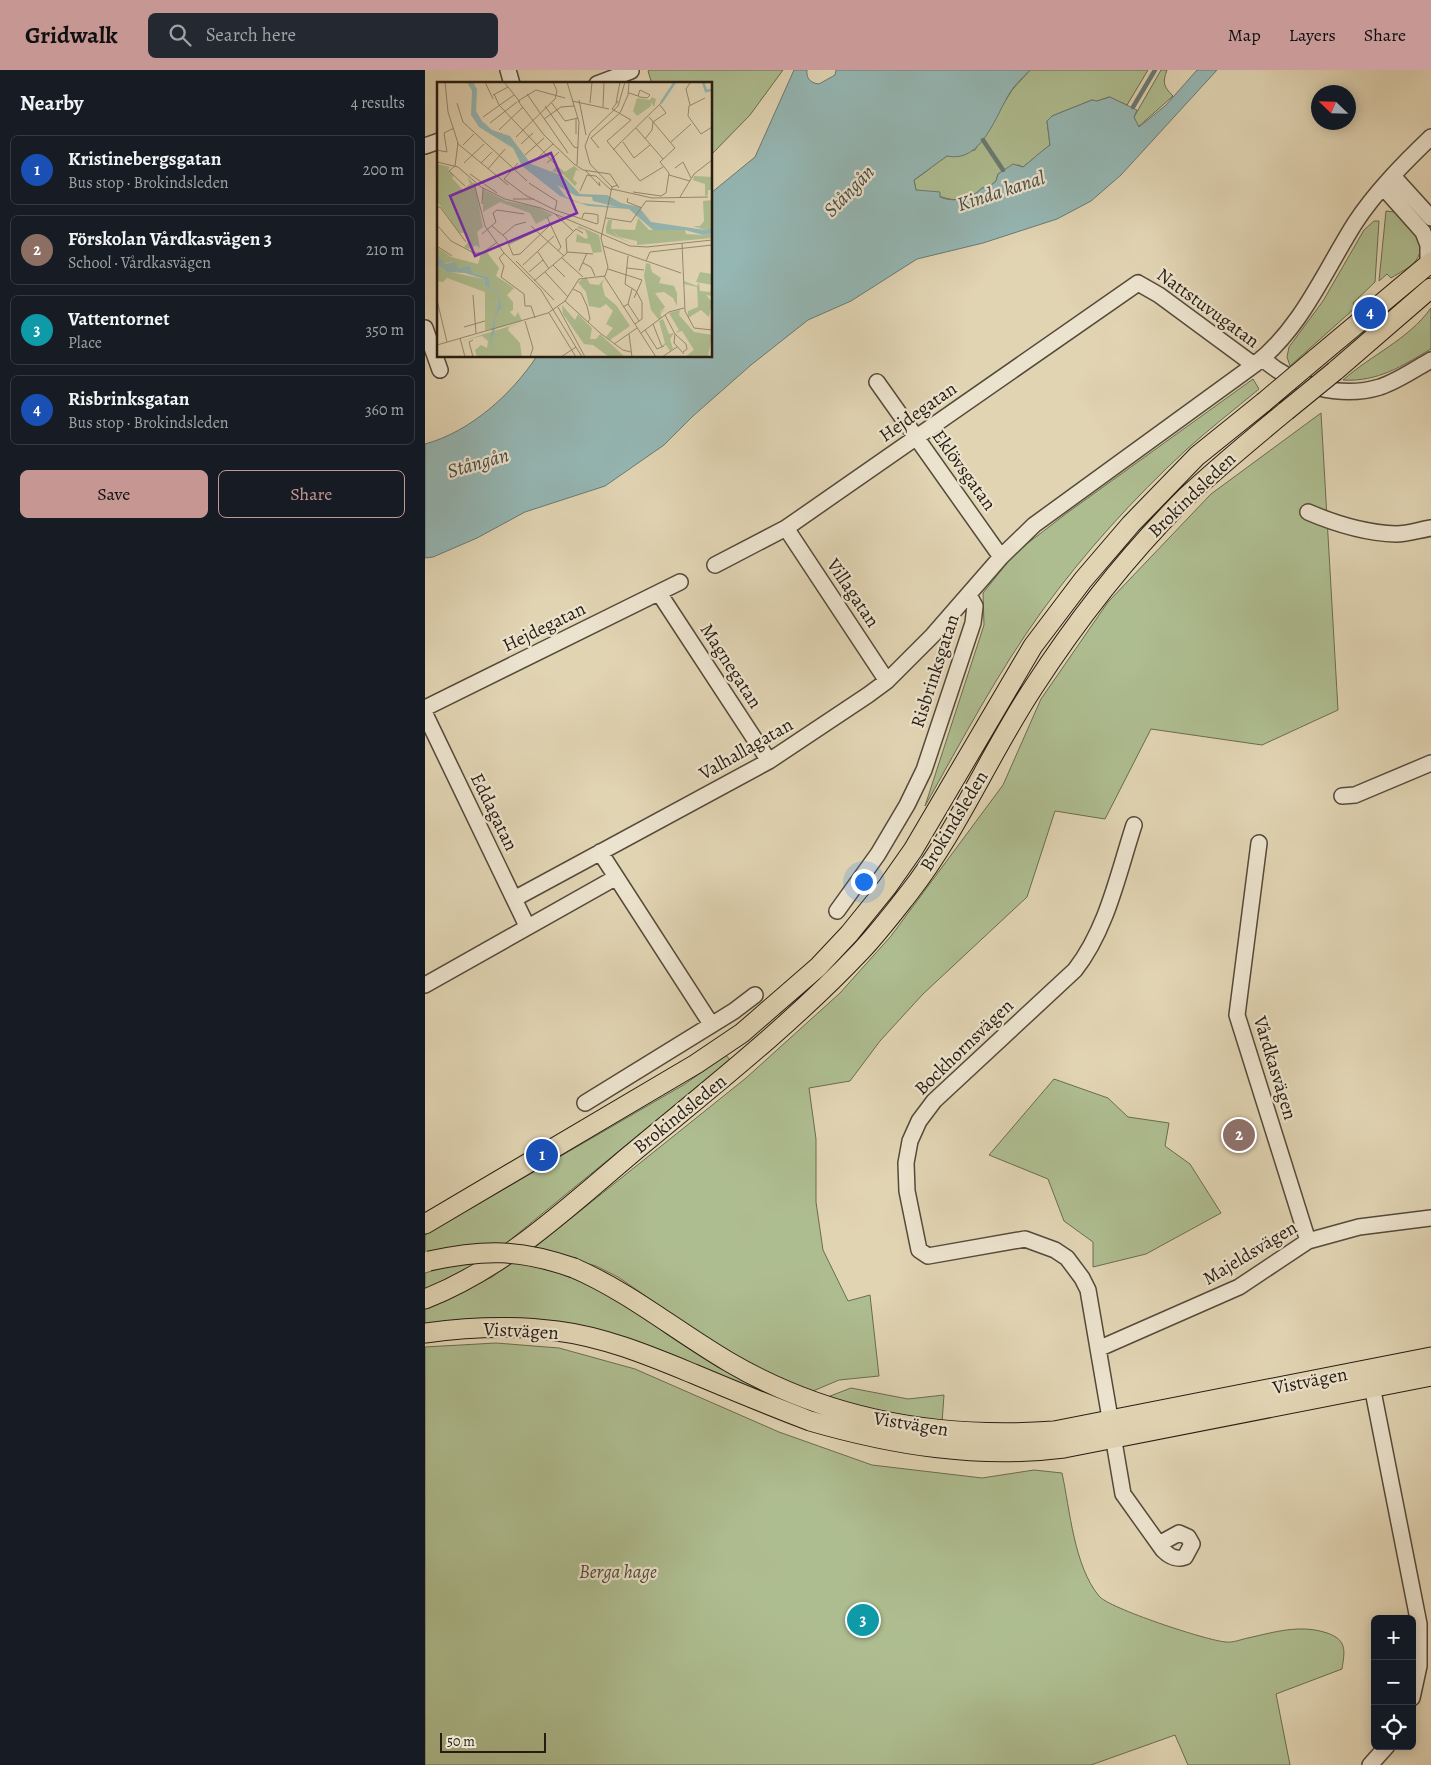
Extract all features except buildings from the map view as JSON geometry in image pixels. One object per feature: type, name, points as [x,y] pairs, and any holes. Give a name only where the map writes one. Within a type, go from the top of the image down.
[{"type":"main road","name":"Brokindsleden","points":[[425,1224],[696,1064],[742,1034],[818,967],[856,926],[913,850],[1033,646],[1083,580],[1131,524],[1197,456],[1429,264]]},
{"type":"main road","name":"Brokindsleden","points":[[425,1299],[479,1273],[533,1236],[751,1056],[805,1007],[863,950],[912,889],[944,840],[1030,692],[1096,598],[1143,542],[1226,460],[1335,371],[1431,288]]},
{"type":"main road","name":"Vistvägen","points":[[427,1262],[477,1252],[520,1253],[574,1268],[622,1291],[727,1361],[759,1379],[823,1406],[917,1427],[971,1433],[1011,1434],[1112,1430]]},
{"type":"main road","name":"Vistvägen","points":[[425,1333],[462,1328],[508,1327],[558,1331],[608,1342],[643,1353],[810,1421],[882,1440],[930,1447],[1016,1453],[1065,1448],[1112,1430],[1371,1379],[1431,1376]]},
{"type":"main road","name":"Vistvägen","points":[[1371,1379],[1431,1357]]},
{"type":"street","points":[[507,70],[511,82]]},
{"type":"street","points":[[602,82],[631,71]]},
{"type":"street","name":"Risbrinksgatan","points":[[837,911],[878,854],[907,805],[924,770],[973,623],[975,606],[969,595],[1001,557],[1034,525],[1258,362],[1277,345],[1298,317],[1356,221],[1388,182],[1431,137]]},
{"type":"street","points":[[425,146],[437,142]]},
{"type":"street","points":[[1388,182],[1431,218]]},
{"type":"street","points":[[1388,182],[1423,232],[1428,245],[1429,264]]},
{"type":"street","name":"Nattstuvugatan","points":[[1139,283],[1258,362],[1303,384],[1356,392],[1381,387],[1431,360]]},
{"type":"street","name":"Hejdegatan","points":[[715,565],[786,528],[1139,283]]},
{"type":"street","points":[[425,328],[440,370]]},
{"type":"street","name":"Eklövsgatan","points":[[877,382],[1001,557]]},
{"type":"street","points":[[1308,512],[1335,524],[1369,531],[1396,534],[1431,528]]},
{"type":"street","name":"Villagatan","points":[[786,528],[887,681]]},
{"type":"street","name":"Hejdegatan","points":[[425,708],[680,582]]},
{"type":"street","name":"Magnegatan","points":[[659,593],[769,761]]},
{"type":"street","name":"Valhallagatan","points":[[514,898],[769,761],[838,716],[887,681],[969,595]]},
{"type":"street","name":"Eddagatan","points":[[425,714],[527,926]]},
{"type":"street","points":[[1341,796],[1355,795],[1431,763]]},
{"type":"street","name":"Bockhornsvägen","points":[[1133,825],[1102,921],[1087,956],[1075,970],[934,1101],[919,1120],[913,1132],[906,1163],[907,1191],[919,1250],[923,1254],[928,1256],[1025,1239],[1055,1250],[1067,1258],[1083,1278],[1087,1290],[1125,1499],[1159,1544]]},
{"type":"street","name":"Vårdkasvägen","points":[[1259,843],[1237,1015],[1308,1241]]},
{"type":"street","points":[[600,852],[711,1024]]},
{"type":"street","points":[[425,985],[615,878]]},
{"type":"street","points":[[585,1103],[755,995]]},
{"type":"street","name":"Majeldsvägen","points":[[1098,1349],[1239,1287],[1308,1241],[1359,1227],[1431,1218]]},
{"type":"street","points":[[1371,1379],[1419,1624],[1425,1667],[1416,1688]]},
{"type":"street","points":[[1370,1765],[1383,1750]]},
{"type":"green space","points":[[783,70],[750,115],[713,153],[713,82],[651,82],[648,71]]},
{"type":"green space","points":[[1030,70],[1148,70],[1127,105],[1109,97],[1097,101],[1092,100],[1052,116],[1047,121],[1050,145],[1023,167],[1018,165],[998,174],[996,181],[989,187],[982,188],[974,195],[958,200],[916,190],[914,180],[947,156],[975,150],[1012,90]]},
{"type":"green space","points":[[1161,70],[1167,70],[1165,84],[1173,96],[1138,127],[1134,117]]},
{"type":"green space","points":[[1386,211],[1395,212],[1422,240],[1419,255],[1413,264],[1391,278],[1387,274],[1379,281]]},
{"type":"green space","points":[[1374,221],[1379,221],[1375,282],[1353,303],[1356,307],[1290,366],[1287,357],[1289,347],[1323,301],[1364,230]]},
{"type":"green space","points":[[1431,308],[1431,349],[1400,367],[1379,376],[1343,380],[1411,329]]},
{"type":"green space","points":[[1253,379],[1259,389],[1195,442],[1147,487],[1092,547],[1058,589],[995,682],[925,806],[984,625],[983,593],[1015,553],[1067,513]]},
{"type":"green space","points":[[1321,413],[1338,710],[1262,745],[1151,729],[1105,819],[1055,811],[1027,897],[923,994],[880,1041],[850,1081],[809,1088],[816,1139],[816,1202],[823,1250],[848,1301],[870,1295],[879,1376],[839,1380],[813,1391],[792,1384],[745,1361],[711,1341],[618,1277],[596,1266],[534,1248],[746,1078],[840,993],[891,936],[1003,785],[1041,699],[1108,602],[1211,494]]},
{"type":"green space","points":[[726,1055],[730,1060],[504,1245],[425,1254],[425,1235],[685,1084]]},
{"type":"green space","points":[[1054,1079],[1108,1098],[1128,1117],[1169,1123],[1165,1146],[1190,1164],[1221,1213],[1146,1254],[1093,1267],[1093,1242],[1064,1221],[1048,1179],[989,1155]]},
{"type":"green space","points":[[483,1262],[425,1290],[425,1273],[455,1264]]},
{"type":"green space","points":[[512,1262],[547,1269],[579,1281],[610,1297],[698,1354],[758,1389],[756,1391],[653,1349],[425,1324],[425,1308],[492,1277]]},
{"type":"green space","name":"Berga hage","points":[[496,1343],[559,1348],[635,1369],[779,1432],[872,1465],[982,1478],[1034,1470],[1062,1473],[1078,1554],[1091,1584],[1099,1596],[1106,1601],[1138,1616],[1200,1636],[1226,1642],[1287,1630],[1317,1630],[1334,1636],[1341,1642],[1344,1651],[1342,1669],[1276,1694],[1290,1765],[1188,1765],[1175,1735],[1091,1765],[425,1765],[425,1347]]},
{"type":"green space","points":[[851,1388],[908,1399],[944,1395],[942,1423],[890,1414],[825,1398]]},
{"type":"water","points":[[794,70],[807,70],[809,80],[819,84],[835,75],[836,70],[1030,70],[1015,85],[987,135],[979,145],[970,152],[959,156],[947,156],[914,180],[916,190],[940,192],[940,197],[957,200],[973,195],[982,188],[989,187],[996,181],[998,174],[1013,164],[1023,167],[1050,145],[1047,121],[1052,116],[1092,100],[1097,101],[1110,97],[1137,110],[1134,117],[1139,127],[1166,105],[1197,70],[1217,70],[1121,175],[1091,201],[1057,219],[983,243],[917,259],[851,301],[808,320],[751,365],[693,416],[664,445],[605,486],[525,512],[477,538],[433,557],[425,558],[425,444],[458,431],[489,410],[515,384],[536,358],[713,358],[713,191],[755,157]]},
{"type":"waterway","points":[[1133,107],[1155,70]]},
{"type":"waterway","name":"Kinda kanal","points":[[983,140],[1003,170]]},
{"type":"place","name":"Risbrinksgatan","points":[[1370,313]]},
{"type":"place","name":"Förskolan Vårdkasvägen 3","points":[[1239,1135]]},
{"type":"place","name":"Kristinebergsgatan","points":[[542,1155]]},
{"type":"place","name":"Vattentornet","points":[[863,1620]]},
{"type":"water label","name":"Stångån","points":[[849,191]]},
{"type":"water label","name":"Stångån","points":[[478,463]]}]
